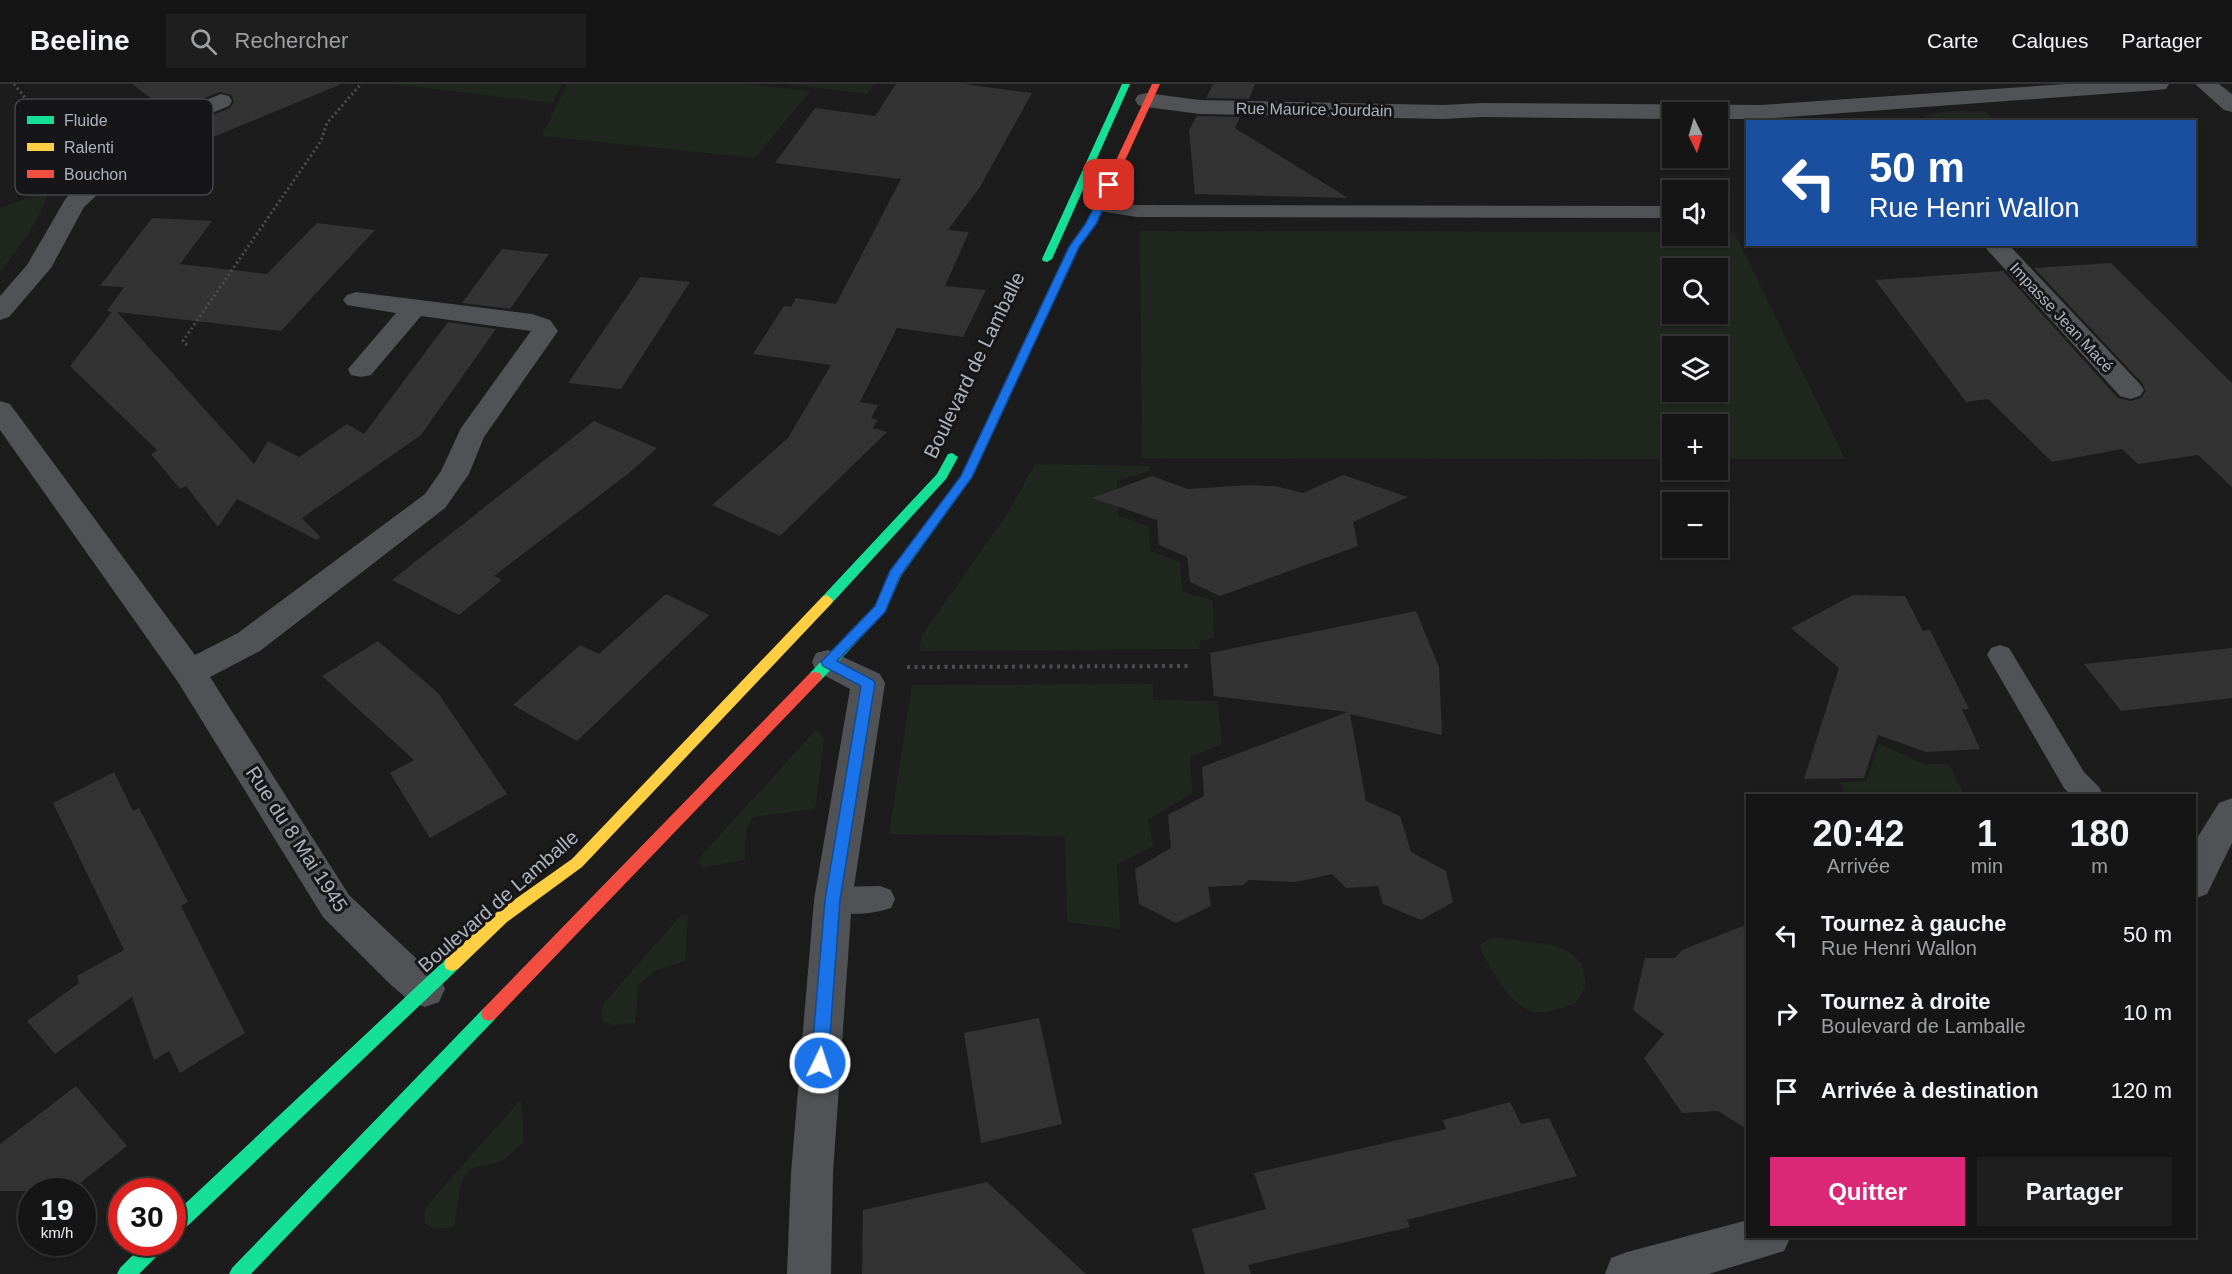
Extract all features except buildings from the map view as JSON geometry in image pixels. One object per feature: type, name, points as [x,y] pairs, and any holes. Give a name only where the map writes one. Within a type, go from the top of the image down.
[{"type":"street","name":"Boulevard de Lamballe","points":[[1041,274],[1126,84]]},
{"type":"street","name":"Rue Maurice Jourdain","points":[[1151,92],[1200,106],[1443,112],[1484,101],[1537,112],[1749,112],[1863,105],[1967,90],[2158,84]]},
{"type":"street","points":[[2206,84],[2232,105]]},
{"type":"street","points":[[1119,97],[1151,92]]},
{"type":"street","name":"Boulevard de Lamballe","points":[[186,1216],[502,917],[577,863],[808,652],[880,609],[895,574],[966,477],[1074,247],[1091,224],[1100,206],[1151,92]]},
{"type":"street","points":[[213,104],[221,101]]},
{"type":"street","points":[[1863,105],[1877,120]]},
{"type":"street","points":[[0,312],[38,268],[74,203],[83,195]]},
{"type":"street","name":"Impasse Jean Macé","points":[[1996,246],[2130,390]]},
{"type":"street","points":[[190,673],[249,642],[435,501],[454,474],[471,435],[544,331],[541,326],[532,322],[357,300]]},
{"type":"street","points":[[361,369],[414,308]]},
{"type":"street","name":"Rue du 8 Mai 1945","points":[[0,410],[190,673],[336,906],[405,973],[425,989]]},
{"type":"street","name":"Boulevard de Lamballe","points":[[238,1274],[808,652],[942,476],[959,444]]},
{"type":"street","points":[[808,652],[868,683],[833,900],[812,1173],[809,1274]]},
{"type":"street","points":[[2196,876],[2224,822],[2232,813]]},
{"type":"street","points":[[1627,1274],[1762,1238]]},
{"type":"street","points":[[126,1274],[145,1256]]},
{"type":"lane","points":[[1100,206],[1149,211],[1662,213]]},
{"type":"lane","points":[[2000,655],[2074,780],[2088,794]]},
{"type":"lane","points":[[833,900],[880,899]]},
{"type":"path","points":[[14,84],[26,99]]},
{"type":"path","points":[[187,345],[183,341],[321,141],[327,123],[361,84]]},
{"type":"path","points":[[904,677],[906,667],[1191,666]]},
{"type":"shaded area","points":[[393,84],[562,84],[553,103]]},
{"type":"shaded area","points":[[567,84],[746,84],[810,91],[755,158],[542,136]]},
{"type":"shaded area","points":[[787,84],[874,84],[867,94]]},
{"type":"shaded area","points":[[1982,111],[1995,120],[1922,120],[1941,112]]},
{"type":"shaded area","points":[[34,195],[47,195],[29,233],[0,272],[0,208]]},
{"type":"shaded area","points":[[1140,231],[1662,232],[1662,246],[1728,246],[1728,232],[1734,232],[1845,459],[1728,459],[1728,414],[1662,414],[1662,459],[1142,458]]},
{"type":"shaded area","points":[[1035,464],[1149,466],[1150,471],[1117,481],[1118,516],[1149,526],[1150,551],[1180,562],[1182,591],[1213,601],[1214,638],[1200,641],[1199,649],[919,651],[922,635],[1008,513]]},
{"type":"shaded area","points":[[1153,684],[1153,700],[1217,701],[1222,744],[1190,757],[1192,793],[1148,820],[1153,846],[1117,864],[1120,929],[1067,922],[1065,836],[889,834],[912,685]]},
{"type":"shaded area","points":[[814,732],[820,732],[824,740],[815,809],[753,817],[746,829],[745,860],[702,868],[698,863],[701,856]]},
{"type":"shaded area","points":[[1879,744],[1924,764],[1949,764],[1964,794],[1846,794],[1840,782],[1866,781]]},
{"type":"shaded area","points":[[688,914],[685,961],[657,970],[639,984],[635,1023],[615,1025],[604,1022],[601,1016],[604,1003],[681,915]]},
{"type":"shaded area","points":[[1493,937],[1553,945],[1571,953],[1582,964],[1586,985],[1576,1003],[1556,1010],[1535,1012],[1518,1003],[1501,985],[1479,945]]},
{"type":"shaded area","points":[[521,1099],[524,1142],[503,1161],[469,1169],[461,1184],[454,1227],[433,1229],[425,1223],[424,1213],[430,1202]]},
{"type":"traffic: fast","points":[[1047,259],[1126,84]]},
{"type":"traffic: fast","points":[[815,677],[880,609],[895,574],[966,477],[1046,306]]},
{"type":"traffic: fast","points":[[827,600],[942,476],[952,457]]},
{"type":"traffic: fast","points":[[186,1216],[452,964]]},
{"type":"traffic: fast","points":[[238,1274],[489,1014]]},
{"type":"traffic: fast","points":[[126,1274],[145,1256]]},
{"type":"traffic: slow","points":[[452,964],[502,917],[577,863],[827,600]]},
{"type":"traffic: jam","points":[[1046,306],[1074,247],[1091,224],[1156,84]]},
{"type":"traffic: jam","points":[[489,1014],[815,677]]},
{"type":"route","points":[[820,1063],[833,900],[868,683],[828,662],[880,609],[895,574],[966,477],[1074,247],[1091,224],[1109,185]]}]
